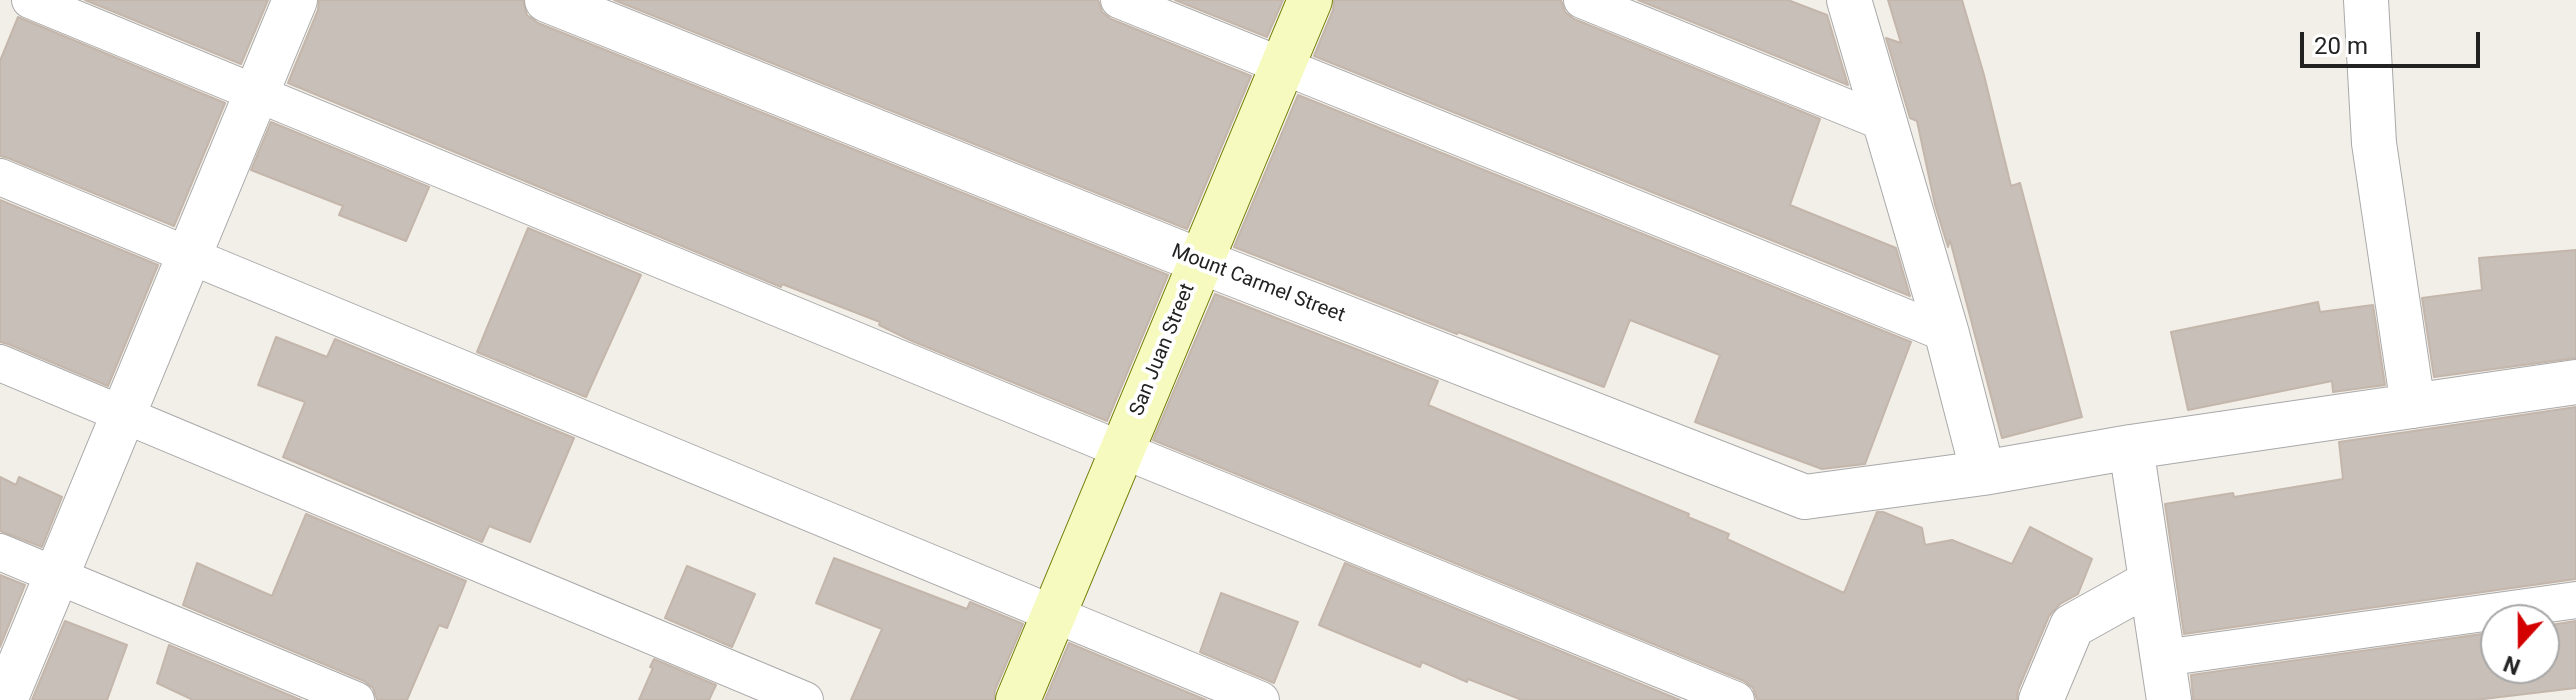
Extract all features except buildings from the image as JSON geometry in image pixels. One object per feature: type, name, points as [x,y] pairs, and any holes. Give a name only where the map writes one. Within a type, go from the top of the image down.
[{"type":"street","points":[[5,700],[295,0]]},
{"type":"street","name":"Mount Carmel Street","points":[[547,0],[1200,261],[1805,497],[1983,473],[2131,447],[2576,382]]},
{"type":"street","name":"San Juan Street","points":[[1018,700],[1310,0]]},
{"type":"street","points":[[1849,0],[1947,334],[1983,473]]},
{"type":"street","points":[[2366,0],[2374,143],[2413,406]]},
{"type":"street","points":[[2131,447],[2169,700]]},
{"type":"street","points":[[2041,700],[2072,626],[2151,582]]},
{"type":"lane","points":[[30,0],[1736,700]]},
{"type":"lane","points":[[1119,0],[1947,334]]},
{"type":"lane","points":[[1582,0],[1885,123]]},
{"type":"lane","points":[[0,177],[1261,700]]},
{"type":"lane","points":[[0,363],[805,700]]},
{"type":"lane","points":[[0,552],[356,700]]},
{"type":"lane","points":[[2163,658],[2576,600]]}]
